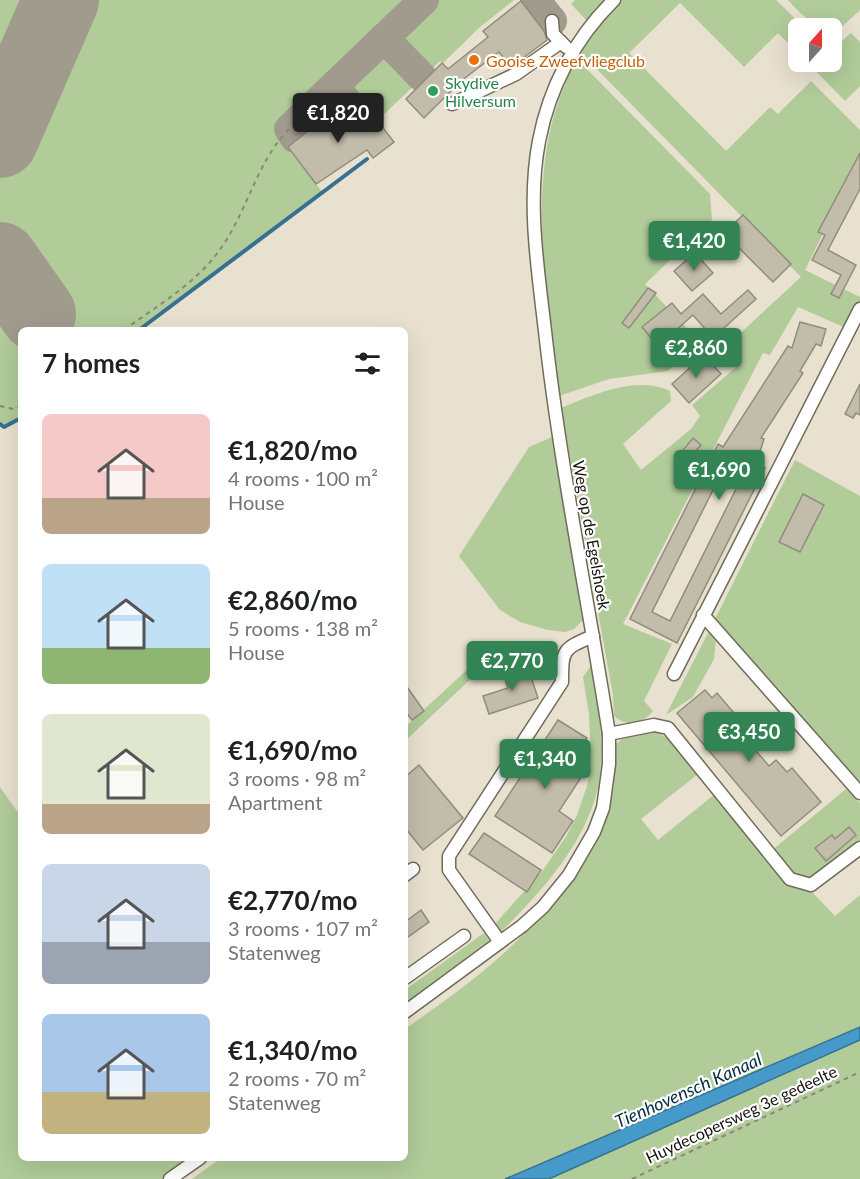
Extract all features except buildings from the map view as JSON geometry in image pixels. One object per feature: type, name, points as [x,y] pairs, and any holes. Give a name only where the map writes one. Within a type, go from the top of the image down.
[{"type":"street","name":"Weg op de Egelshoek","points":[[408,1009],[500,942],[543,907],[569,875],[594,832],[603,808],[609,764],[609,734],[554,413],[538,269],[535,202],[538,142],[552,94],[571,52],[614,0]]},
{"type":"street","points":[[552,21],[553,34],[571,52]]},
{"type":"street","points":[[452,104],[516,74],[561,42]]},
{"type":"street","points":[[674,674],[860,309]]},
{"type":"street","points":[[703,615],[860,792]]},
{"type":"street","points":[[500,942],[449,870],[449,856],[562,682],[562,656],[567,647],[593,636]]},
{"type":"street","points":[[609,734],[654,725],[668,729],[790,879],[811,885],[860,848]]},
{"type":"street","points":[[408,976],[464,936]]},
{"type":"street","points":[[170,1179],[196,1161]]},
{"type":"path","points":[[128,327],[208,265],[234,227],[268,153],[289,129]]},
{"type":"path","points":[[0,405],[13,409],[18,406]]},
{"type":"path","name":"Huydecopersweg 3e gedeelte","points":[[632,1179],[860,1072]]},
{"type":"green space","points":[[0,0],[514,0],[480,27],[443,63],[440,61],[379,119],[342,71],[277,133],[323,193],[143,327],[18,327],[18,420],[4,427],[0,424]]},
{"type":"green space","points":[[575,0],[608,0],[587,21],[571,4]]},
{"type":"green space","points":[[622,0],[776,0],[795,18],[788,18],[788,43],[778,33],[744,67],[680,3],[629,53],[726,151],[770,107],[778,114],[811,81],[860,130],[860,160],[805,270],[860,297],[860,302],[846,328],[798,307],[770,355],[763,353],[623,624],[672,644],[644,701],[653,711],[635,723],[624,722],[614,716],[613,695],[561,408],[601,393],[629,386],[643,385],[670,391],[671,401],[623,444],[641,470],[691,429],[700,416],[692,405],[735,368],[721,351],[801,277],[579,51],[607,14]]},
{"type":"green space","points":[[788,0],[860,0],[860,10],[842,27],[842,18],[807,18]]},
{"type":"green space","points":[[851,33],[860,42],[860,86],[845,101],[817,72],[842,72],[842,41]]},
{"type":"green space","points":[[576,58],[710,194],[712,220],[645,284],[699,341],[668,371],[609,379],[559,396],[546,300],[542,199],[544,166],[551,126]]},
{"type":"green space","points":[[552,437],[583,620],[574,629],[565,632],[520,622],[500,610],[459,556],[529,447]]},
{"type":"green space","points":[[795,460],[860,496],[860,784],[715,619]]},
{"type":"green space","points":[[709,631],[716,639],[714,659],[693,697],[666,715]]},
{"type":"green space","points":[[480,658],[476,674],[408,738],[408,724]]},
{"type":"green space","points":[[592,664],[601,739],[598,789],[580,835],[566,857],[534,897],[500,933],[494,925],[543,870],[567,835],[587,786],[591,765],[589,714],[583,677]]},
{"type":"green space","points":[[655,732],[668,738],[698,774],[641,819],[658,840],[715,794],[779,870],[809,889],[835,916],[860,895],[860,1027],[505,1179],[192,1179],[217,1161],[408,1161],[408,1027],[488,967],[538,918],[590,840],[605,813],[613,783],[615,745],[622,739]]},
{"type":"green space","points":[[0,787],[18,813],[18,1161],[190,1161],[166,1179],[0,1179]]},
{"type":"green space","points":[[846,789],[860,803],[860,840],[813,878],[795,876],[771,851]]},
{"type":"green space","points":[[484,933],[490,941],[408,1004],[408,988]]},
{"type":"green space","points":[[860,1040],[860,1179],[549,1179]]},
{"type":"water","points":[[860,1027],[860,1040],[549,1179],[505,1179]]},
{"type":"waterway","points":[[143,327],[367,159]]},
{"type":"waterway","points":[[0,424],[4,427],[18,420]]},
{"type":"taxiway","points":[[295,138],[289,129],[424,0]]},
{"type":"taxiway","points":[[535,0],[552,21]]},
{"type":"taxiway","points":[[384,38],[422,77]]},
{"type":"taxiway","points":[[335,86],[357,115]]},
{"type":"runway","points":[[0,140],[61,0]]},
{"type":"runway","points":[[0,260],[38,314]]},
{"type":"place","name":"Gooise Zweefvliegclub","points":[[474,60]]},
{"type":"place","name":"Skydive Hilversum","points":[[433,91]]},
{"type":"water label","name":"Tienhovensch Kanaal","points":[[688,1090]]}]
